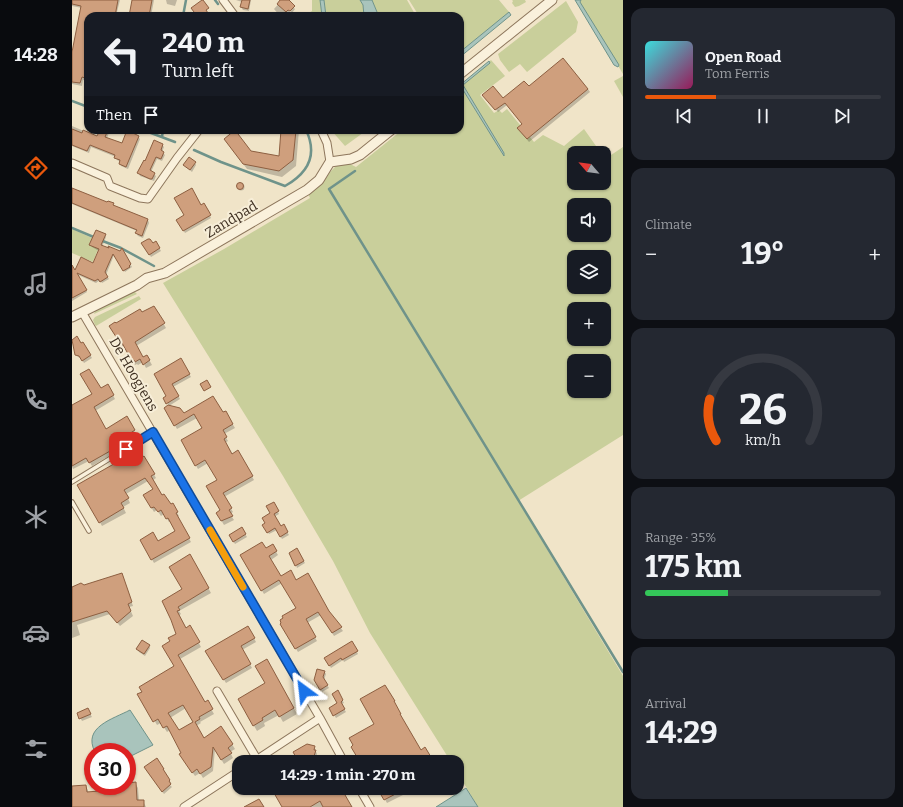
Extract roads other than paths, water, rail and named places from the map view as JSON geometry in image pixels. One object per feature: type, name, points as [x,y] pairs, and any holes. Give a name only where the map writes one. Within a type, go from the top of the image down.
[{"type":"street","points":[[223,0],[232,12]]},
{"type":"street","points":[[464,71],[552,0]]},
{"type":"street","points":[[72,163],[107,178],[110,186],[140,198],[148,199],[196,134]]},
{"type":"street","points":[[322,134],[327,143],[330,162],[351,159],[360,155],[386,134]]},
{"type":"street","name":"Zandpad","points":[[72,317],[137,285],[147,278],[165,273],[307,190],[319,180],[330,162]]},
{"type":"street","name":"De Hoogjens","points":[[82,312],[340,755]]},
{"type":"street","points":[[217,691],[252,755]]},
{"type":"street","points":[[264,755],[320,718]]},
{"type":"street","points":[[184,807],[232,776]]},
{"type":"street","points":[[363,795],[370,807]]},
{"type":"lane","points":[[72,482],[153,432]]},
{"type":"lane","points":[[72,502],[89,531]]},
{"type":"water","points":[[320,0],[324,0],[326,12],[322,12]]},
{"type":"water","points":[[360,0],[372,0],[377,12],[364,12],[363,5]]},
{"type":"water","points":[[575,0],[581,0],[580,2],[619,65],[618,67],[614,65]]},
{"type":"water","points":[[509,12],[511,15],[464,54],[464,49]]},
{"type":"water","points":[[489,61],[490,63],[464,84],[464,82]]},
{"type":"water","points":[[464,87],[504,153],[504,156],[464,91]]},
{"type":"water","points":[[130,710],[153,745],[136,754],[136,743],[92,743],[96,730],[108,721]]},
{"type":"water","points":[[466,788],[478,807],[436,807],[455,795],[464,795],[464,789]]},
{"type":"waterway","points":[[184,12],[186,0]]},
{"type":"waterway","points":[[215,0],[218,4]]},
{"type":"waterway","points":[[72,101],[84,106]]},
{"type":"waterway","points":[[154,134],[175,142]]},
{"type":"waterway","points":[[194,150],[221,162],[285,186],[300,175],[309,162],[311,147],[307,134]]},
{"type":"waterway","points":[[355,171],[329,189],[623,672]]},
{"type":"waterway","points":[[72,228],[96,238]]},
{"type":"waterway","points":[[100,240],[121,248],[154,266]]}]
